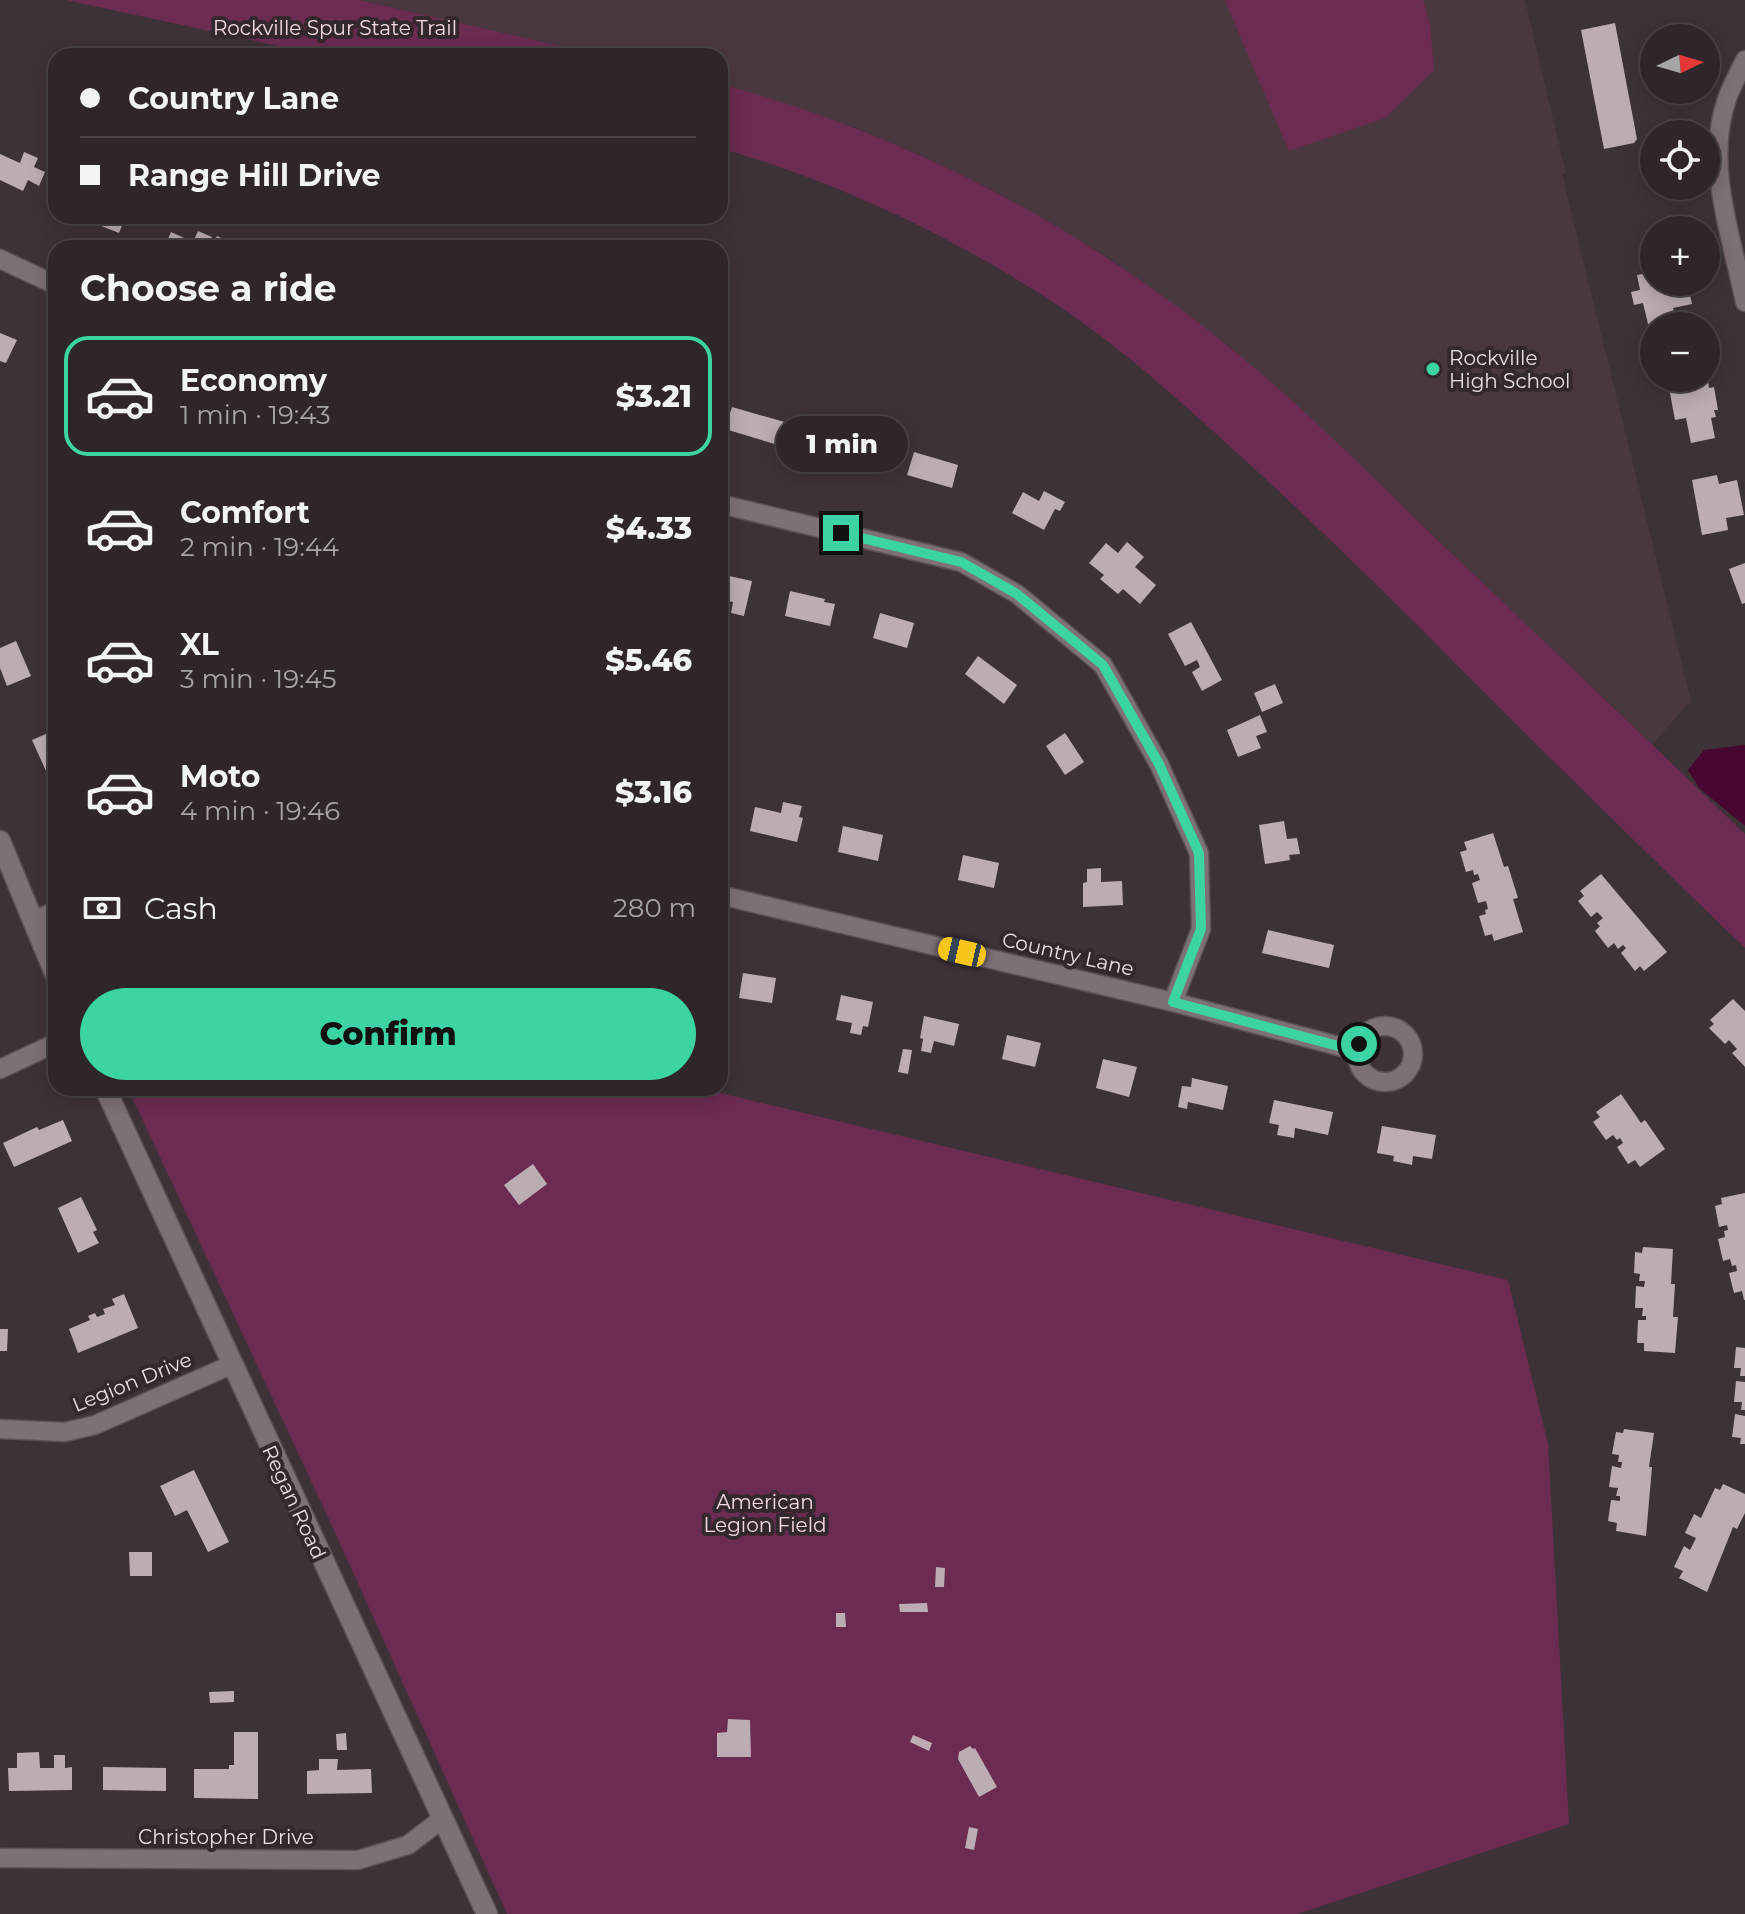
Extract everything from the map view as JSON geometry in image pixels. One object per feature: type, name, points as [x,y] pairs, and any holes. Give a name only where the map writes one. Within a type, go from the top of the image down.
[{"type":"street","points":[[1745,60],[1726,100],[1720,131],[1720,182],[1745,302]]},
{"type":"street","points":[[0,259],[48,281]]},
{"type":"street","points":[[728,506],[961,562],[1017,594],[1103,665],[1159,764],[1199,853],[1201,929],[1173,1002]]},
{"type":"street","points":[[0,841],[48,957]]},
{"type":"street","name":"Country Lane","points":[[728,897],[1173,1002],[1357,1051]]},
{"type":"street","points":[[33,921],[48,914]]},
{"type":"street","points":[[0,1069],[48,1047]]},
{"type":"street","name":"Regan Road","points":[[109,1096],[487,1914]]},
{"type":"street","name":"Legion Drive","points":[[0,1429],[65,1432],[95,1425],[231,1365]]},
{"type":"street","name":"Christopher Drive","points":[[0,1858],[358,1860],[408,1845],[442,1819]]},
{"type":"shaded area","name":"Rockville High School","points":[[359,0],[1525,0],[1566,174],[1562,174],[1691,701],[1652,744],[1297,406],[1225,343],[1109,258],[1006,197],[854,127],[728,87],[728,48],[569,48]]},
{"type":"shaded area","points":[[1745,745],[1745,826],[1699,788],[1688,770],[1704,750]]},
{"type":"green space","name":"Rockville Spur State Trail","points":[[66,0],[359,0],[569,48],[288,48]]},
{"type":"green space","points":[[1227,0],[1423,0],[1430,24],[1434,70],[1385,118],[1289,151]]},
{"type":"green space","points":[[728,86],[855,128],[985,187],[1108,258],[1223,342],[1337,442],[1745,834],[1745,948],[1345,554],[1145,371],[1060,307],[980,258],[853,195],[728,150]]},
{"type":"green space","name":"American Legion Field","points":[[728,1095],[1508,1280],[1548,1444],[1569,1824],[1297,1914],[507,1914],[333,1528],[131,1096]]},
{"type":"building","points":[[1615,23],[1637,139],[1634,143],[1604,149],[1581,30]]},
{"type":"building","points":[[24,152],[38,158],[34,167],[45,172],[39,186],[28,180],[23,191],[0,180],[0,154],[20,163]]},
{"type":"building","points":[[96,224],[123,224],[119,233]]},
{"type":"building","points":[[198,231],[212,237],[211,240],[194,240]]},
{"type":"building","points":[[171,232],[189,240],[168,240]]},
{"type":"building","points":[[1640,290],[1640,296],[1690,296],[1692,304],[1673,308],[1674,312],[1645,312],[1643,303],[1634,305],[1631,292]]},
{"type":"building","points":[[0,333],[17,340],[6,363],[0,361]]},
{"type":"building","points":[[1670,392],[1715,392],[1718,410],[1714,410],[1716,417],[1711,418],[1715,438],[1691,443],[1686,418],[1675,420]]},
{"type":"building","points":[[732,407],[788,423],[781,446],[728,430]]},
{"type":"building","points":[[873,414],[884,417],[877,443],[866,440]]},
{"type":"building","points":[[845,424],[859,428],[851,462],[816,454],[822,430],[842,435]]},
{"type":"building","points":[[914,452],[958,465],[952,488],[907,475]]},
{"type":"building","points":[[1717,475],[1719,484],[1737,480],[1744,515],[1726,518],[1728,530],[1702,535],[1692,480]]},
{"type":"building","points":[[1044,491],[1065,502],[1060,511],[1055,509],[1044,530],[1012,513],[1023,492],[1039,501]]},
{"type":"building","points":[[1127,542],[1144,557],[1135,567],[1156,585],[1140,604],[1123,589],[1118,594],[1100,579],[1104,575],[1089,563],[1106,543],[1118,553]]},
{"type":"building","points":[[1745,563],[1745,603],[1742,604],[1729,569]]},
{"type":"building","points":[[728,576],[752,581],[744,616],[731,613],[733,602],[728,601]]},
{"type":"building","points":[[790,591],[835,604],[830,626],[785,616]]},
{"type":"building","points":[[880,613],[914,623],[907,648],[873,638]]},
{"type":"building","points":[[1191,622],[1222,680],[1202,691],[1192,672],[1200,667],[1197,660],[1185,666],[1168,634]]},
{"type":"building","points":[[16,641],[31,676],[7,686],[0,668],[0,648]]},
{"type":"building","points":[[978,656],[1017,685],[1004,704],[965,674]]},
{"type":"building","points":[[1275,684],[1283,703],[1262,712],[1254,693]]},
{"type":"building","points":[[1260,715],[1267,732],[1256,736],[1261,748],[1238,757],[1227,730]]},
{"type":"building","points":[[48,733],[46,771],[32,740]]},
{"type":"building","points":[[1065,733],[1084,762],[1065,775],[1046,746]]},
{"type":"building","points":[[783,802],[802,806],[799,817],[803,818],[797,842],[750,831],[755,807],[781,813]]},
{"type":"building","points":[[1284,821],[1287,839],[1297,838],[1300,854],[1289,855],[1290,860],[1265,864],[1259,825]]},
{"type":"building","points":[[843,826],[883,835],[878,861],[838,852]]},
{"type":"building","points":[[1493,833],[1518,898],[1513,899],[1523,932],[1494,941],[1492,934],[1485,936],[1479,916],[1486,914],[1485,910],[1488,909],[1486,901],[1478,903],[1472,883],[1480,880],[1478,874],[1474,875],[1473,870],[1466,872],[1460,852],[1467,850],[1464,842]]},
{"type":"building","points":[[963,855],[999,863],[994,888],[958,880]]},
{"type":"building","points":[[1101,868],[1101,882],[1122,881],[1123,905],[1083,907],[1083,883],[1087,882],[1087,869]]},
{"type":"building","points":[[1601,874],[1667,952],[1644,971],[1640,966],[1635,971],[1621,953],[1626,948],[1623,945],[1618,949],[1614,943],[1608,948],[1595,931],[1600,926],[1597,923],[1603,918],[1597,912],[1591,917],[1578,901],[1584,896],[1580,891]]},
{"type":"building","points":[[1268,930],[1334,945],[1329,968],[1262,953]]},
{"type":"building","points":[[743,973],[776,978],[772,1003],[739,998]]},
{"type":"building","points":[[841,995],[873,1002],[868,1027],[863,1026],[861,1035],[850,1033],[852,1023],[836,1020]]},
{"type":"building","points":[[1733,999],[1745,1011],[1745,1067],[1732,1053],[1737,1049],[1729,1040],[1725,1044],[1709,1028],[1714,1024],[1710,1020]]},
{"type":"building","points":[[924,1016],[959,1024],[954,1046],[934,1041],[931,1053],[921,1051]]},
{"type":"building","points":[[1007,1035],[1041,1043],[1035,1067],[1002,1059]]},
{"type":"building","points":[[903,1049],[912,1050],[908,1074],[898,1072]]},
{"type":"building","points":[[1103,1059],[1137,1067],[1129,1097],[1096,1088]]},
{"type":"building","points":[[1192,1078],[1228,1086],[1223,1110],[1188,1102],[1187,1109],[1178,1107],[1182,1086],[1191,1087]]},
{"type":"building","points":[[1621,1094],[1641,1123],[1645,1120],[1665,1149],[1640,1167],[1635,1160],[1628,1164],[1617,1147],[1623,1143],[1620,1138],[1617,1140],[1613,1135],[1606,1140],[1593,1122],[1600,1117],[1596,1112]]},
{"type":"building","points":[[1274,1100],[1333,1112],[1328,1135],[1295,1128],[1294,1138],[1277,1135],[1279,1125],[1269,1123]]},
{"type":"building","points":[[63,1120],[72,1141],[14,1167],[3,1143],[37,1127],[39,1130]]},
{"type":"building","points":[[1382,1126],[1436,1135],[1432,1159],[1413,1156],[1412,1165],[1393,1161],[1394,1156],[1377,1153]]},
{"type":"building","points":[[533,1164],[547,1184],[519,1205],[504,1185]]},
{"type":"building","points":[[1745,1193],[1744,1300],[1742,1291],[1734,1293],[1729,1273],[1737,1271],[1736,1265],[1732,1266],[1730,1259],[1723,1261],[1718,1239],[1725,1237],[1724,1231],[1728,1230],[1727,1225],[1719,1227],[1715,1206],[1722,1204],[1721,1198]]},
{"type":"building","points":[[81,1197],[97,1230],[93,1232],[99,1243],[78,1253],[58,1208]]},
{"type":"building","points":[[1643,1247],[1673,1249],[1673,1317],[1678,1317],[1675,1353],[1644,1351],[1644,1343],[1637,1343],[1638,1320],[1646,1320],[1646,1316],[1642,1316],[1643,1308],[1635,1308],[1636,1286],[1644,1287],[1645,1281],[1639,1281],[1640,1274],[1634,1273],[1635,1252],[1642,1253]]},
{"type":"building","points":[[124,1294],[138,1328],[78,1353],[69,1329],[90,1320],[88,1316],[95,1313],[97,1317],[105,1314],[103,1309],[115,1305],[112,1299]]},
{"type":"building","points":[[0,1329],[8,1329],[7,1351],[0,1351]]},
{"type":"building","points":[[1736,1347],[1745,1348],[1745,1376],[1740,1376],[1741,1368],[1734,1368]]},
{"type":"building","points":[[1736,1381],[1745,1382],[1745,1410],[1741,1410],[1742,1402],[1734,1402]]},
{"type":"building","points":[[1735,1414],[1745,1416],[1745,1444],[1740,1444],[1741,1438],[1732,1437]]},
{"type":"building","points":[[1624,1429],[1654,1433],[1646,1536],[1616,1531],[1617,1523],[1608,1521],[1611,1500],[1620,1501],[1620,1496],[1616,1496],[1618,1488],[1609,1487],[1612,1466],[1621,1468],[1622,1462],[1618,1462],[1619,1455],[1612,1454],[1616,1432],[1623,1433]]},
{"type":"building","points":[[194,1470],[229,1542],[208,1552],[187,1510],[175,1516],[160,1486]]},
{"type":"building","points":[[1723,1484],[1745,1494],[1745,1513],[1737,1529],[1733,1527],[1707,1592],[1679,1578],[1683,1571],[1674,1567],[1684,1546],[1690,1550],[1696,1538],[1685,1533],[1694,1514],[1701,1518],[1715,1488],[1720,1490]]},
{"type":"building","points":[[129,1552],[152,1552],[152,1576],[130,1576]]},
{"type":"building","points":[[936,1567],[945,1568],[944,1587],[935,1587]]},
{"type":"building","points":[[927,1603],[928,1612],[900,1612],[899,1604]]},
{"type":"building","points":[[836,1613],[845,1613],[846,1627],[836,1627]]},
{"type":"building","points":[[234,1691],[234,1702],[210,1703],[209,1692]]},
{"type":"building","points":[[728,1719],[750,1720],[751,1757],[717,1757],[717,1733],[727,1732]]},
{"type":"building","points":[[234,1732],[258,1732],[258,1799],[194,1798],[194,1769],[229,1769],[229,1765],[234,1765]]},
{"type":"building","points":[[346,1733],[347,1750],[337,1750],[336,1734]]},
{"type":"building","points":[[913,1735],[932,1743],[929,1751],[910,1742]]},
{"type":"building","points":[[970,1746],[975,1748],[997,1787],[979,1797],[958,1759],[959,1752]]},
{"type":"building","points":[[39,1752],[40,1768],[54,1768],[54,1755],[65,1755],[65,1768],[72,1767],[72,1790],[9,1791],[8,1768],[17,1768],[17,1753]]},
{"type":"building","points":[[319,1759],[338,1759],[337,1770],[371,1769],[372,1793],[307,1794],[307,1771],[319,1770]]},
{"type":"building","points":[[103,1767],[166,1768],[166,1791],[103,1790]]},
{"type":"building","points":[[969,1827],[978,1829],[974,1850],[965,1848]]},
{"type":"place","name":"Rockville High School","points":[[1433,369]]},
{"type":"route","points":[[841,533],[961,562],[1017,594],[1103,665],[1159,764],[1199,853],[1201,929],[1173,1002],[1357,1051],[1359,1044]]}]
